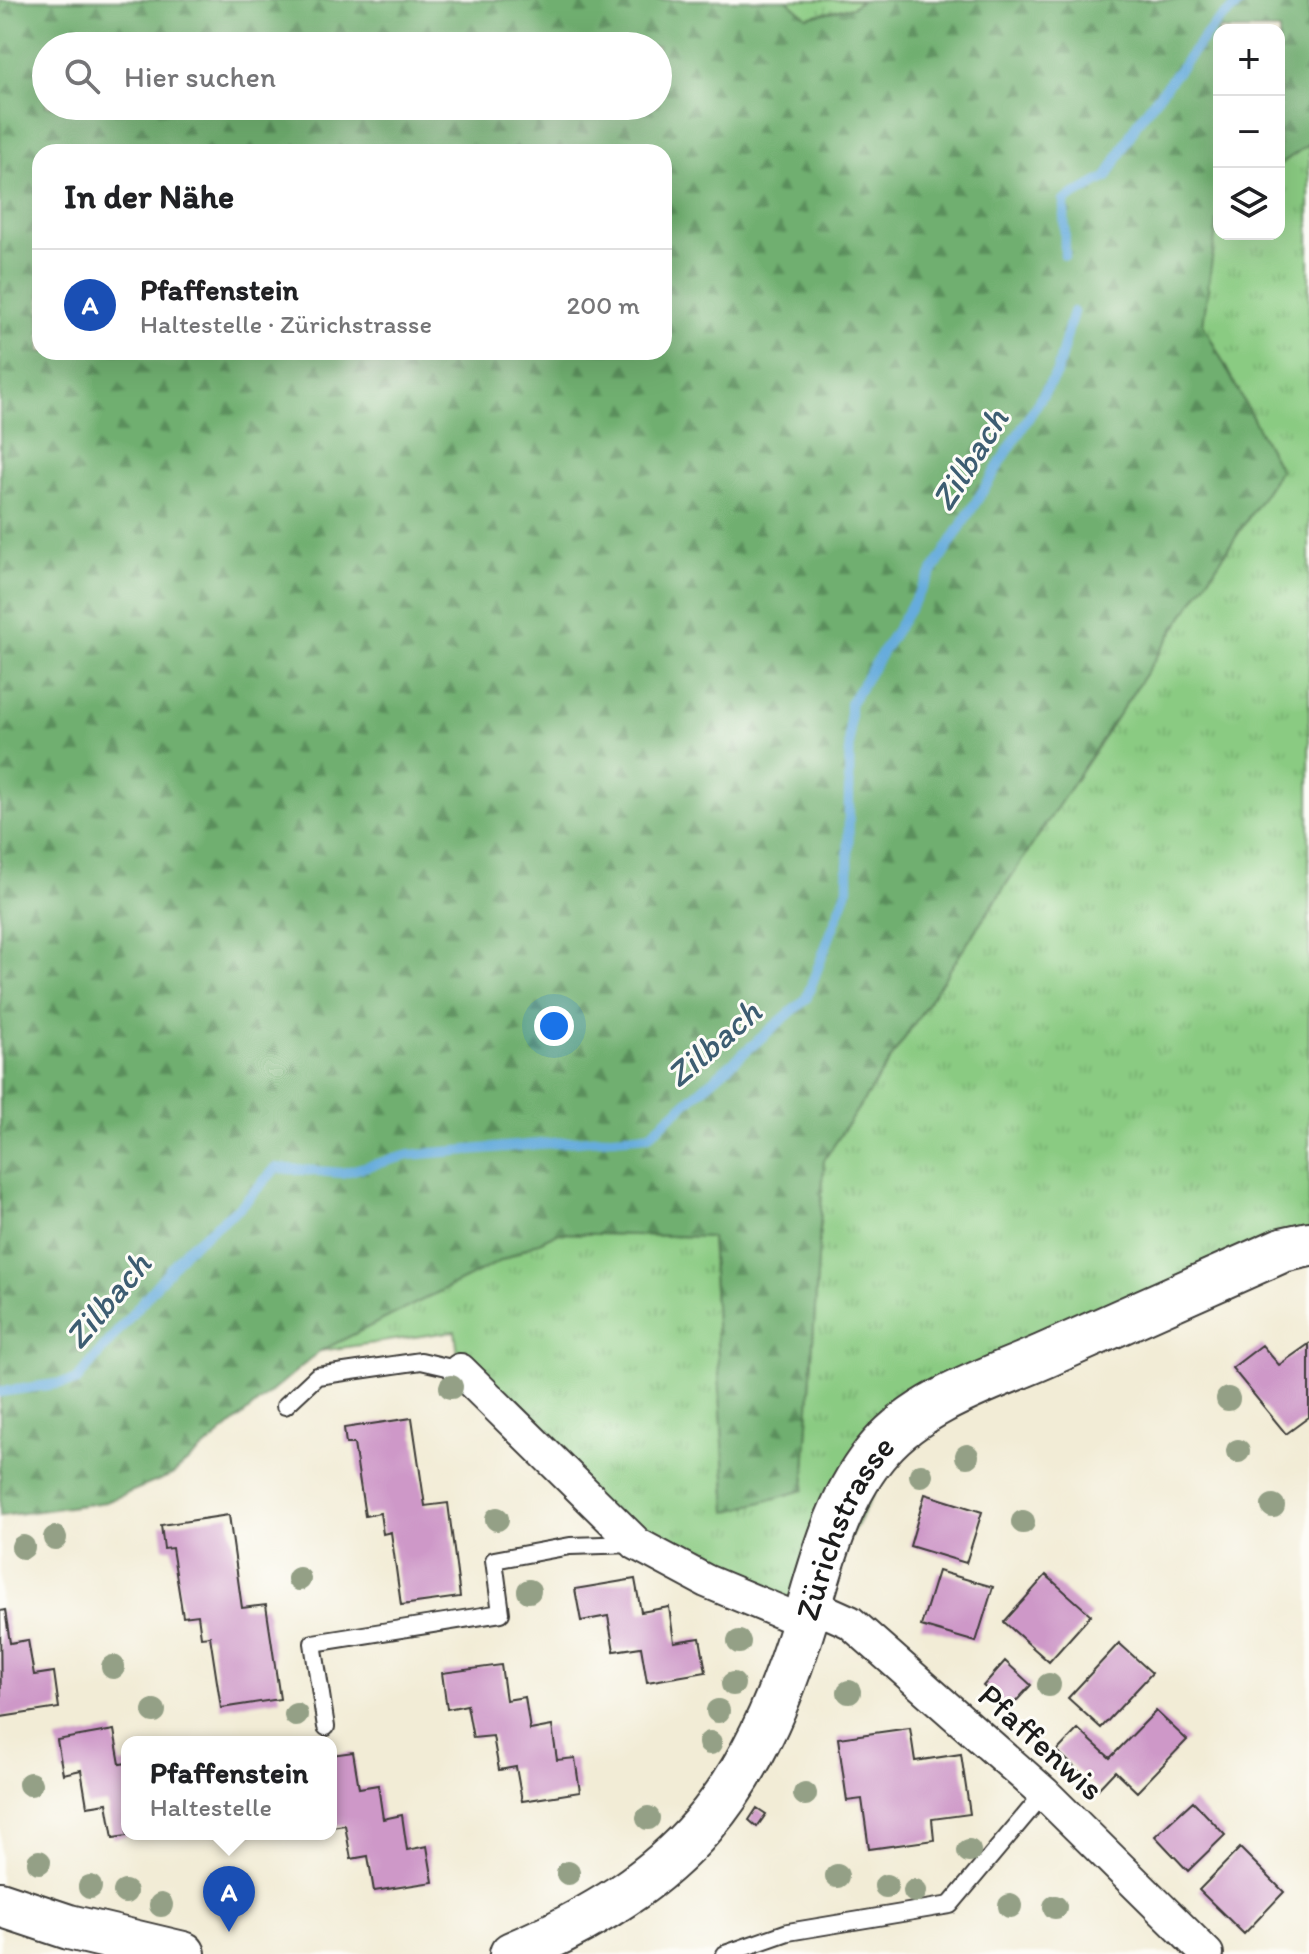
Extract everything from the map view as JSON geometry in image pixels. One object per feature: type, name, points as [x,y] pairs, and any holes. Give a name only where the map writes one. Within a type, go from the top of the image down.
[{"type":"street","name":"Zürichstrasse","points":[[512,1954],[566,1944],[660,1870],[722,1803],[740,1778],[768,1721],[833,1529],[854,1485],[894,1433],[931,1408],[971,1388],[1282,1250],[1309,1244]]},
{"type":"street","name":"Pfaffenwis","points":[[460,1370],[637,1544],[706,1581],[807,1613],[850,1622],[1044,1793],[1207,1954]]},
{"type":"street","points":[[0,1904],[16,1912],[69,1927],[183,1954]]},
{"type":"lane","points":[[285,1406],[317,1376],[421,1361],[460,1370]]},
{"type":"lane","points":[[326,1727],[313,1643],[501,1613],[494,1560],[570,1546],[637,1544]]},
{"type":"lane","points":[[725,1954],[788,1932],[950,1905],[1044,1793]]},
{"type":"green space","points":[[0,0],[787,0],[807,17],[852,7],[862,0],[1309,0],[1309,144],[1285,161],[1285,24],[1213,24],[1215,240],[1203,324],[1280,470],[824,1160],[804,1490],[727,1512],[711,1237],[557,1233],[320,1351],[172,1475],[106,1502],[0,1516]]},
{"type":"green space","points":[[787,0],[862,0],[852,7],[807,17]]},
{"type":"green space","points":[[1309,144],[1309,1244],[914,1419],[804,1622],[637,1544],[460,1370],[455,1331],[320,1351],[557,1233],[711,1237],[727,1511],[804,1490],[824,1160],[1280,470],[1203,324],[1213,240],[1285,240],[1285,161]]},
{"type":"building","points":[[1309,1344],[1309,1417],[1286,1434],[1232,1368],[1262,1345],[1279,1365]]},
{"type":"building","points":[[412,1418],[425,1506],[448,1503],[460,1597],[401,1605],[391,1532],[383,1534],[380,1513],[365,1516],[354,1444],[346,1444],[344,1428]]},
{"type":"building","points":[[925,1494],[982,1512],[966,1563],[910,1546]]},
{"type":"building","points":[[229,1515],[242,1608],[266,1605],[280,1699],[221,1708],[210,1636],[201,1637],[198,1615],[183,1617],[172,1548],[164,1549],[161,1525]]},
{"type":"building","points":[[938,1571],[993,1587],[976,1642],[921,1626]]},
{"type":"building","points":[[1046,1575],[1091,1615],[1049,1662],[1004,1622]]},
{"type":"building","points":[[635,1579],[641,1612],[669,1607],[674,1642],[700,1638],[706,1672],[647,1682],[641,1647],[614,1651],[608,1616],[581,1621],[575,1589]]},
{"type":"building","points":[[5,1610],[10,1643],[28,1640],[34,1675],[54,1672],[59,1708],[1,1717],[0,1611]]},
{"type":"building","points":[[1119,1643],[1152,1673],[1101,1728],[1068,1698]]},
{"type":"building","points":[[1005,1661],[1031,1685],[1009,1709],[983,1686]]},
{"type":"building","points":[[501,1665],[506,1700],[525,1697],[530,1730],[552,1726],[557,1760],[575,1758],[580,1792],[522,1801],[516,1767],[499,1770],[493,1736],[473,1738],[467,1705],[447,1709],[442,1673]]},
{"type":"building","points":[[1156,1711],[1187,1740],[1137,1792],[1115,1771],[1098,1789],[1057,1751],[1078,1729],[1110,1758]]},
{"type":"building","points":[[910,1728],[915,1761],[961,1754],[970,1814],[932,1819],[934,1840],[869,1849],[862,1799],[847,1801],[838,1738]]},
{"type":"building","points":[[114,1730],[121,1764],[121,1837],[113,1838],[107,1803],[87,1806],[81,1770],[63,1774],[57,1740]]},
{"type":"building","points":[[353,1752],[359,1788],[378,1785],[383,1819],[402,1815],[407,1850],[427,1846],[433,1882],[374,1891],[368,1856],[351,1859],[345,1825],[337,1826],[337,1754]]},
{"type":"building","points":[[1193,1801],[1225,1835],[1188,1871],[1155,1836]]},
{"type":"building","points":[[757,1808],[766,1814],[757,1827],[749,1820]]},
{"type":"building","points":[[1240,1848],[1284,1892],[1244,1934],[1199,1890]]},
{"type":"waterway","name":"Zilbach","points":[[1065,255],[1064,201],[1107,177],[1137,123],[1214,25],[1244,0]]},
{"type":"waterway","name":"Zilbach","points":[[0,1392],[76,1381],[186,1250],[242,1205],[276,1168],[342,1173],[409,1155],[649,1135],[806,999],[848,888],[850,704],[1057,372],[1073,312]]},
{"type":"place","name":"Pfaffenstein","points":[[229,1932]]}]
